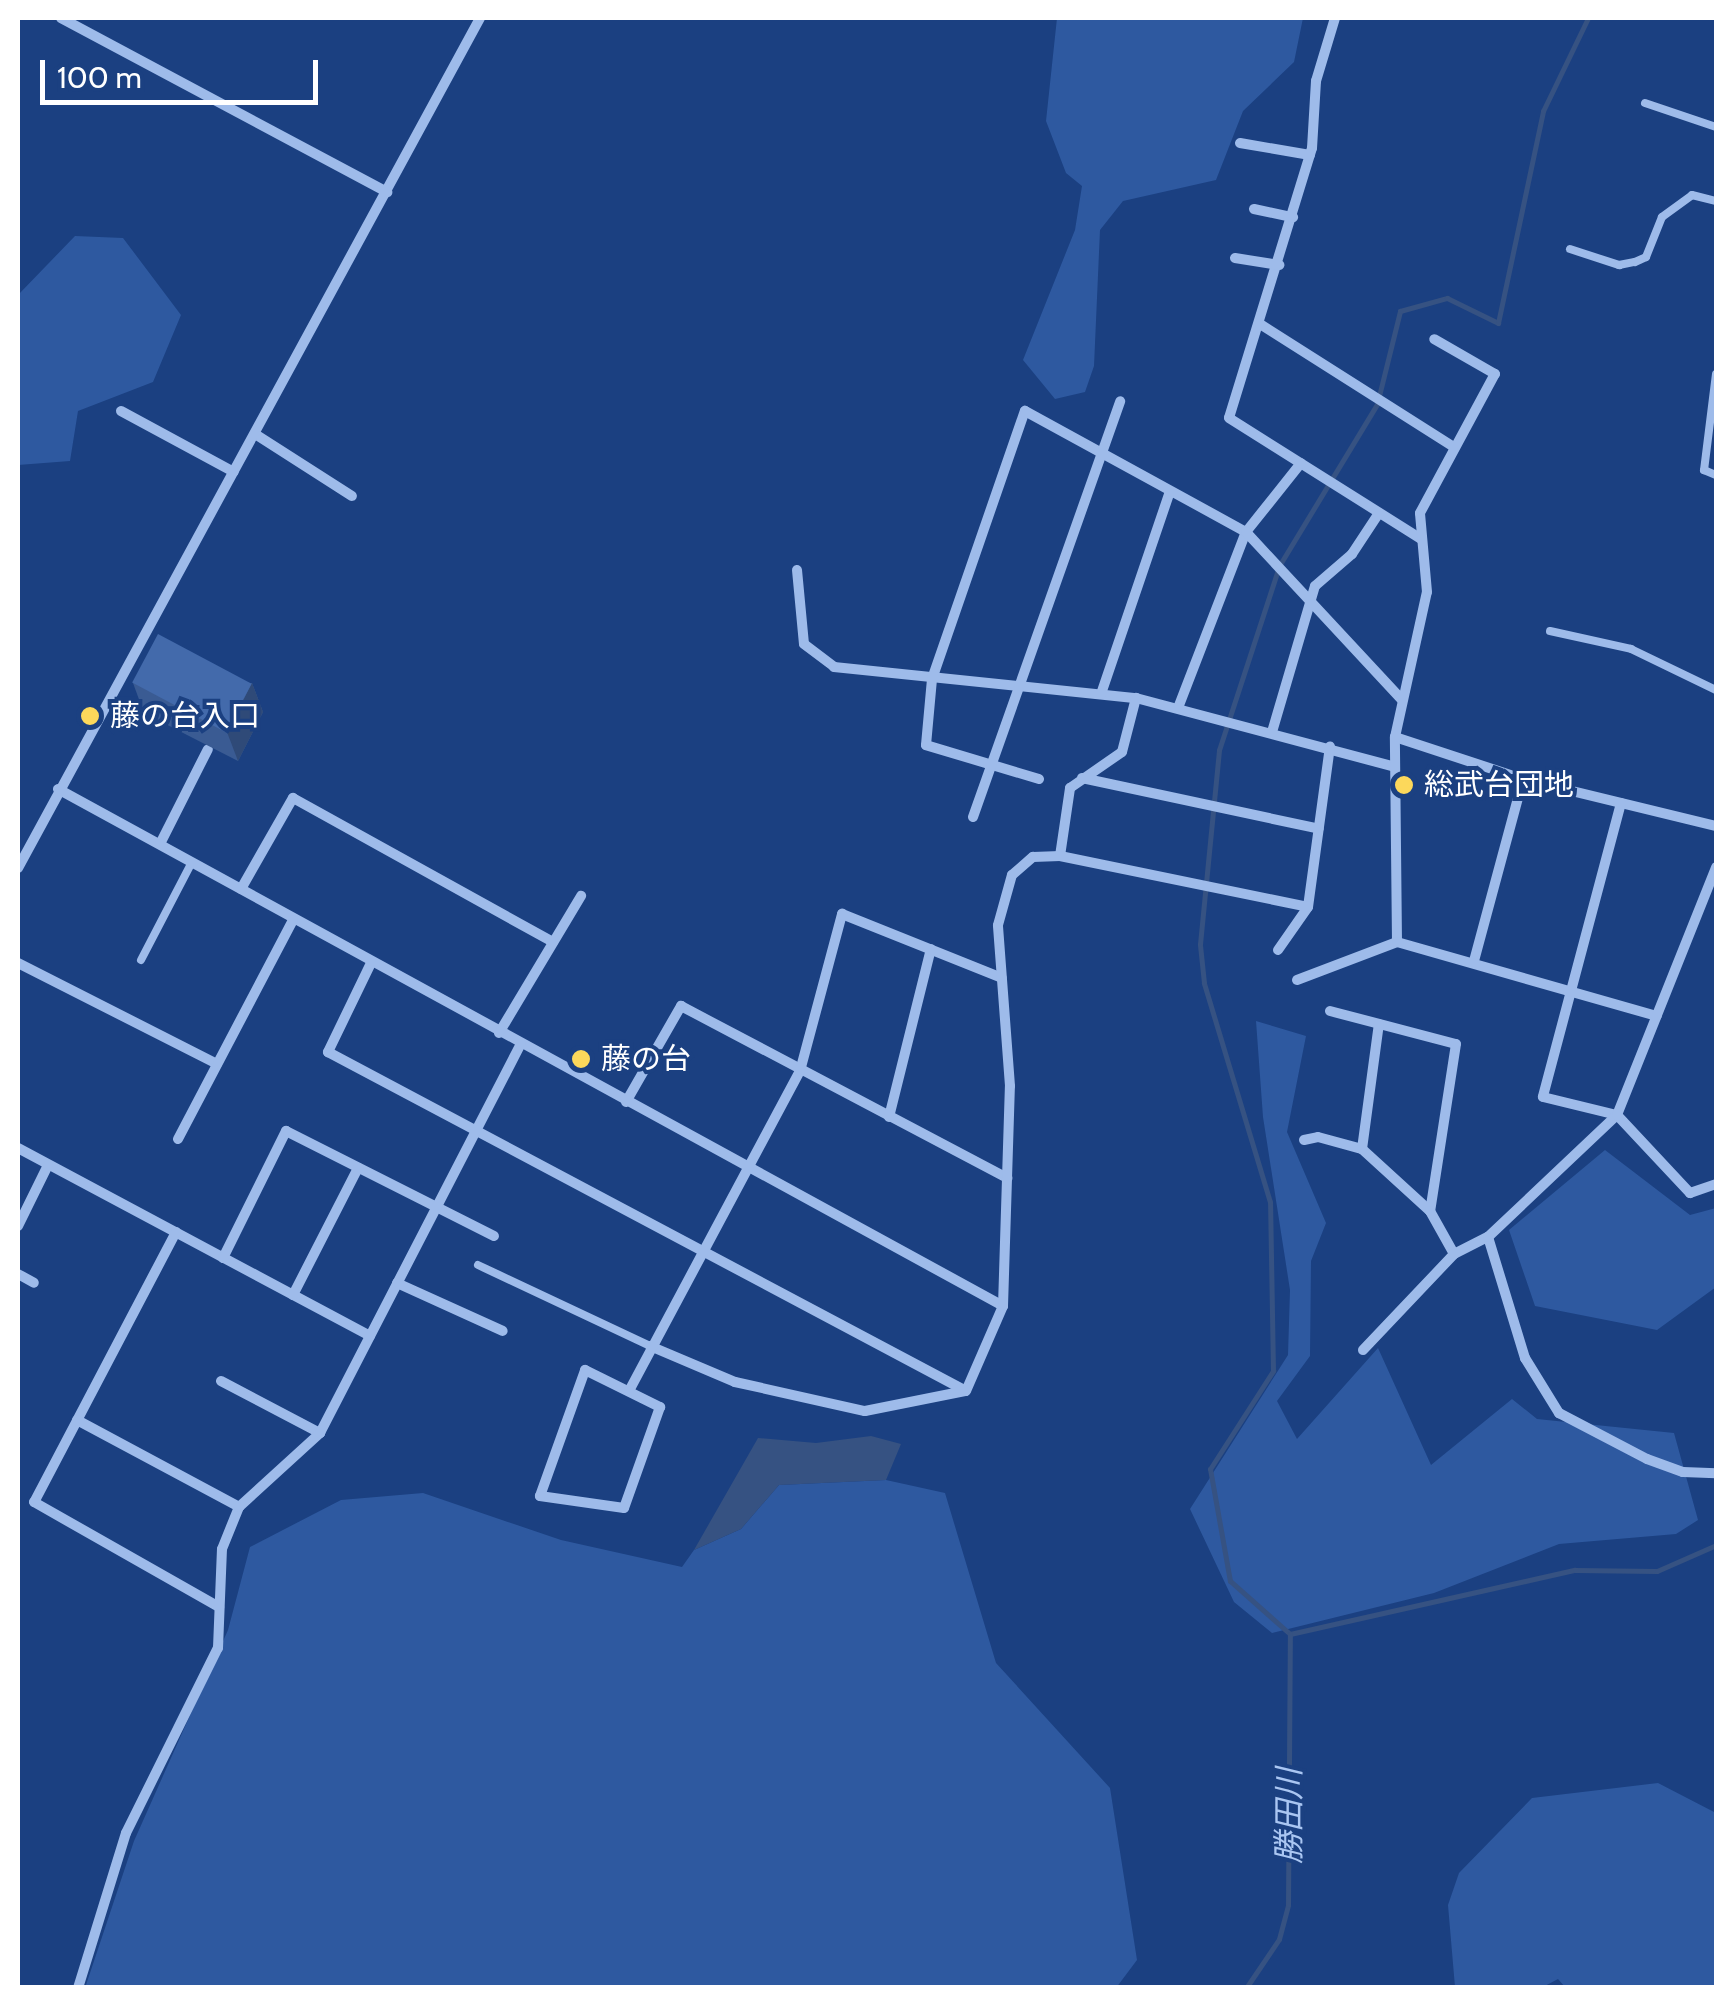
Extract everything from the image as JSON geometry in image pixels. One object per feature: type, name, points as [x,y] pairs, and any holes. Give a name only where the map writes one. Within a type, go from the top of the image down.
[{"type":"street","points":[[61,18],[387,192]]},
{"type":"street","points":[[18,868],[480,18]]},
{"type":"street","points":[[1335,18],[1316,81],[1310,156],[1280,265],[1229,418],[1421,539]]},
{"type":"street","points":[[1240,143],[1310,156]]},
{"type":"street","points":[[1254,209],[1293,217]]},
{"type":"street","points":[[1235,258],[1280,265]]},
{"type":"street","points":[[1260,324],[1452,446]]},
{"type":"street","points":[[1397,942],[1395,737],[1428,592],[1420,512],[1452,446],[1495,374],[1434,339]]},
{"type":"street","points":[[972,816],[1024,687],[1100,450],[1120,400]]},
{"type":"street","points":[[121,411],[234,472]]},
{"type":"street","points":[[1040,779],[926,745],[932,678],[1025,411],[1246,532],[1402,699]]},
{"type":"street","points":[[255,434],[352,496]]},
{"type":"street","points":[[1178,708],[1246,532],[1300,463]]},
{"type":"street","points":[[1101,694],[1170,491]]},
{"type":"street","points":[[1272,732],[1310,600],[1379,513]]},
{"type":"street","points":[[796,570],[804,644],[834,667],[1136,698],[1394,767]]},
{"type":"street","points":[[1060,856],[1070,788],[1122,752],[1136,698]]},
{"type":"street","points":[[1395,737],[1524,779],[1716,826]]},
{"type":"street","points":[[1278,950],[1308,907],[1330,747]]},
{"type":"street","points":[[160,844],[208,749]]},
{"type":"street","points":[[1082,778],[1319,829]]},
{"type":"street","points":[[1474,961],[1524,779]]},
{"type":"street","points":[[58,790],[1003,1306]]},
{"type":"street","points":[[241,889],[294,798],[554,942]]},
{"type":"street","points":[[1621,804],[1542,1097],[1617,1115],[1690,1194],[1716,1184]]},
{"type":"street","points":[[966,1391],[1003,1306],[1007,1178],[998,925],[1012,876],[1033,857],[1060,856],[1308,907]]},
{"type":"street","points":[[1363,1350],[1454,1254],[1488,1237],[1617,1115],[1716,867]]},
{"type":"street","points":[[499,1034],[581,896]]},
{"type":"street","points":[[629,1391],[800,1071],[842,914],[1002,978]]},
{"type":"street","points":[[178,1139],[293,920]]},
{"type":"street","points":[[1297,980],[1397,942],[1656,1016]]},
{"type":"street","points":[[889,1117],[931,950]]},
{"type":"street","points":[[18,963],[218,1064]]},
{"type":"street","points":[[371,963],[328,1052],[473,1134],[966,1391]]},
{"type":"street","points":[[626,1102],[681,1006],[1007,1178]]},
{"type":"street","points":[[1330,1011],[1456,1044],[1430,1212]]},
{"type":"street","points":[[1362,1148],[1379,1024]]},
{"type":"street","points":[[78,1988],[126,1833],[218,1648],[222,1549],[239,1507],[320,1433],[521,1044]]},
{"type":"street","points":[[223,1258],[286,1131],[494,1236]]},
{"type":"street","points":[[1304,1140],[1318,1137],[1362,1148],[1430,1212],[1454,1254]]},
{"type":"street","points":[[18,1148],[370,1336]]},
{"type":"street","points":[[18,1226],[48,1164]]},
{"type":"street","points":[[293,1295],[358,1168]]},
{"type":"street","points":[[176,1232],[34,1502],[218,1608]]},
{"type":"street","points":[[1488,1237],[1525,1358],[1559,1413],[1647,1459],[1683,1472],[1716,1473]]},
{"type":"street","points":[[18,1274],[34,1283]]},
{"type":"street","points":[[397,1283],[504,1331]]},
{"type":"street","points":[[650,1346],[735,1382],[865,1411],[966,1391]]},
{"type":"street","points":[[585,1370],[629,1391],[660,1407],[624,1508],[540,1496],[585,1370]]},
{"type":"street","points":[[221,1380],[320,1433]]},
{"type":"street","points":[[77,1420],[239,1507]]},
{"type":"lane","points":[[1645,103],[1716,126]]},
{"type":"lane","points":[[1570,249],[1619,266],[1635,262],[1646,257],[1662,217],[1692,195],[1716,201]]},
{"type":"lane","points":[[1716,374],[1704,470],[1716,475]]},
{"type":"lane","points":[[1550,631],[1631,649],[1716,690]]},
{"type":"lane","points":[[141,960],[192,862]]},
{"type":"lane","points":[[478,1266],[650,1346]]},
{"type":"shaded area","points":[[1057,18],[1303,18],[1294,62],[1243,111],[1216,180],[1123,201],[1100,230],[1094,366],[1085,392],[1055,399],[1023,360],[1075,230],[1082,186],[1066,173],[1046,121]]},
{"type":"shaded area","points":[[75,236],[123,238],[181,315],[153,382],[78,411],[70,461],[18,465],[18,295]]},
{"type":"shaded area","points":[[1256,1021],[1306,1036],[1287,1132],[1326,1223],[1311,1261],[1310,1356],[1277,1401],[1297,1439],[1378,1348],[1431,1465],[1512,1399],[1537,1419],[1674,1433],[1698,1520],[1676,1534],[1559,1544],[1434,1593],[1272,1633],[1234,1602],[1190,1509],[1288,1355],[1290,1290],[1263,1117]]},
{"type":"shaded area","points":[[1605,1150],[1690,1215],[1716,1208],[1716,1287],[1657,1330],[1535,1306],[1509,1230]]},
{"type":"shaded area","points":[[871,1436],[901,1444],[886,1480],[779,1485],[741,1529],[694,1550],[758,1438],[816,1443]]},
{"type":"shaded area","points":[[886,1480],[945,1493],[996,1663],[1110,1788],[1137,1960],[1116,1988],[85,1988],[134,1841],[228,1630],[250,1547],[341,1500],[423,1493],[561,1540],[682,1567],[694,1550],[741,1529],[779,1485]]},
{"type":"shaded area","points":[[1658,1783],[1716,1813],[1716,1987],[1565,1987],[1558,1979],[1543,1987],[1455,1987],[1448,1905],[1459,1873],[1532,1798]]},
{"type":"building","points":[[158,634],[252,684],[226,732],[132,683]]},
{"type":"waterway","points":[[1290,1634],[1230,1581],[1210,1469],[1273,1371],[1270,1202],[1204,983],[1200,944],[1219,750],[1279,566],[1377,404],[1400,311],[1447,298],[1498,323],[1543,111],[1588,18]]},
{"type":"waterway","points":[[1290,1634],[1575,1570],[1657,1571],[1716,1545]]},
{"type":"waterway","name":"勝田川","points":[[1246,1988],[1279,1939],[1288,1905],[1290,1634]]},
{"type":"place","name":"藤の台入口","points":[[90,716]]},
{"type":"place","name":"総武台団地","points":[[1404,785]]},
{"type":"place","name":"藤の台","points":[[581,1059]]}]
